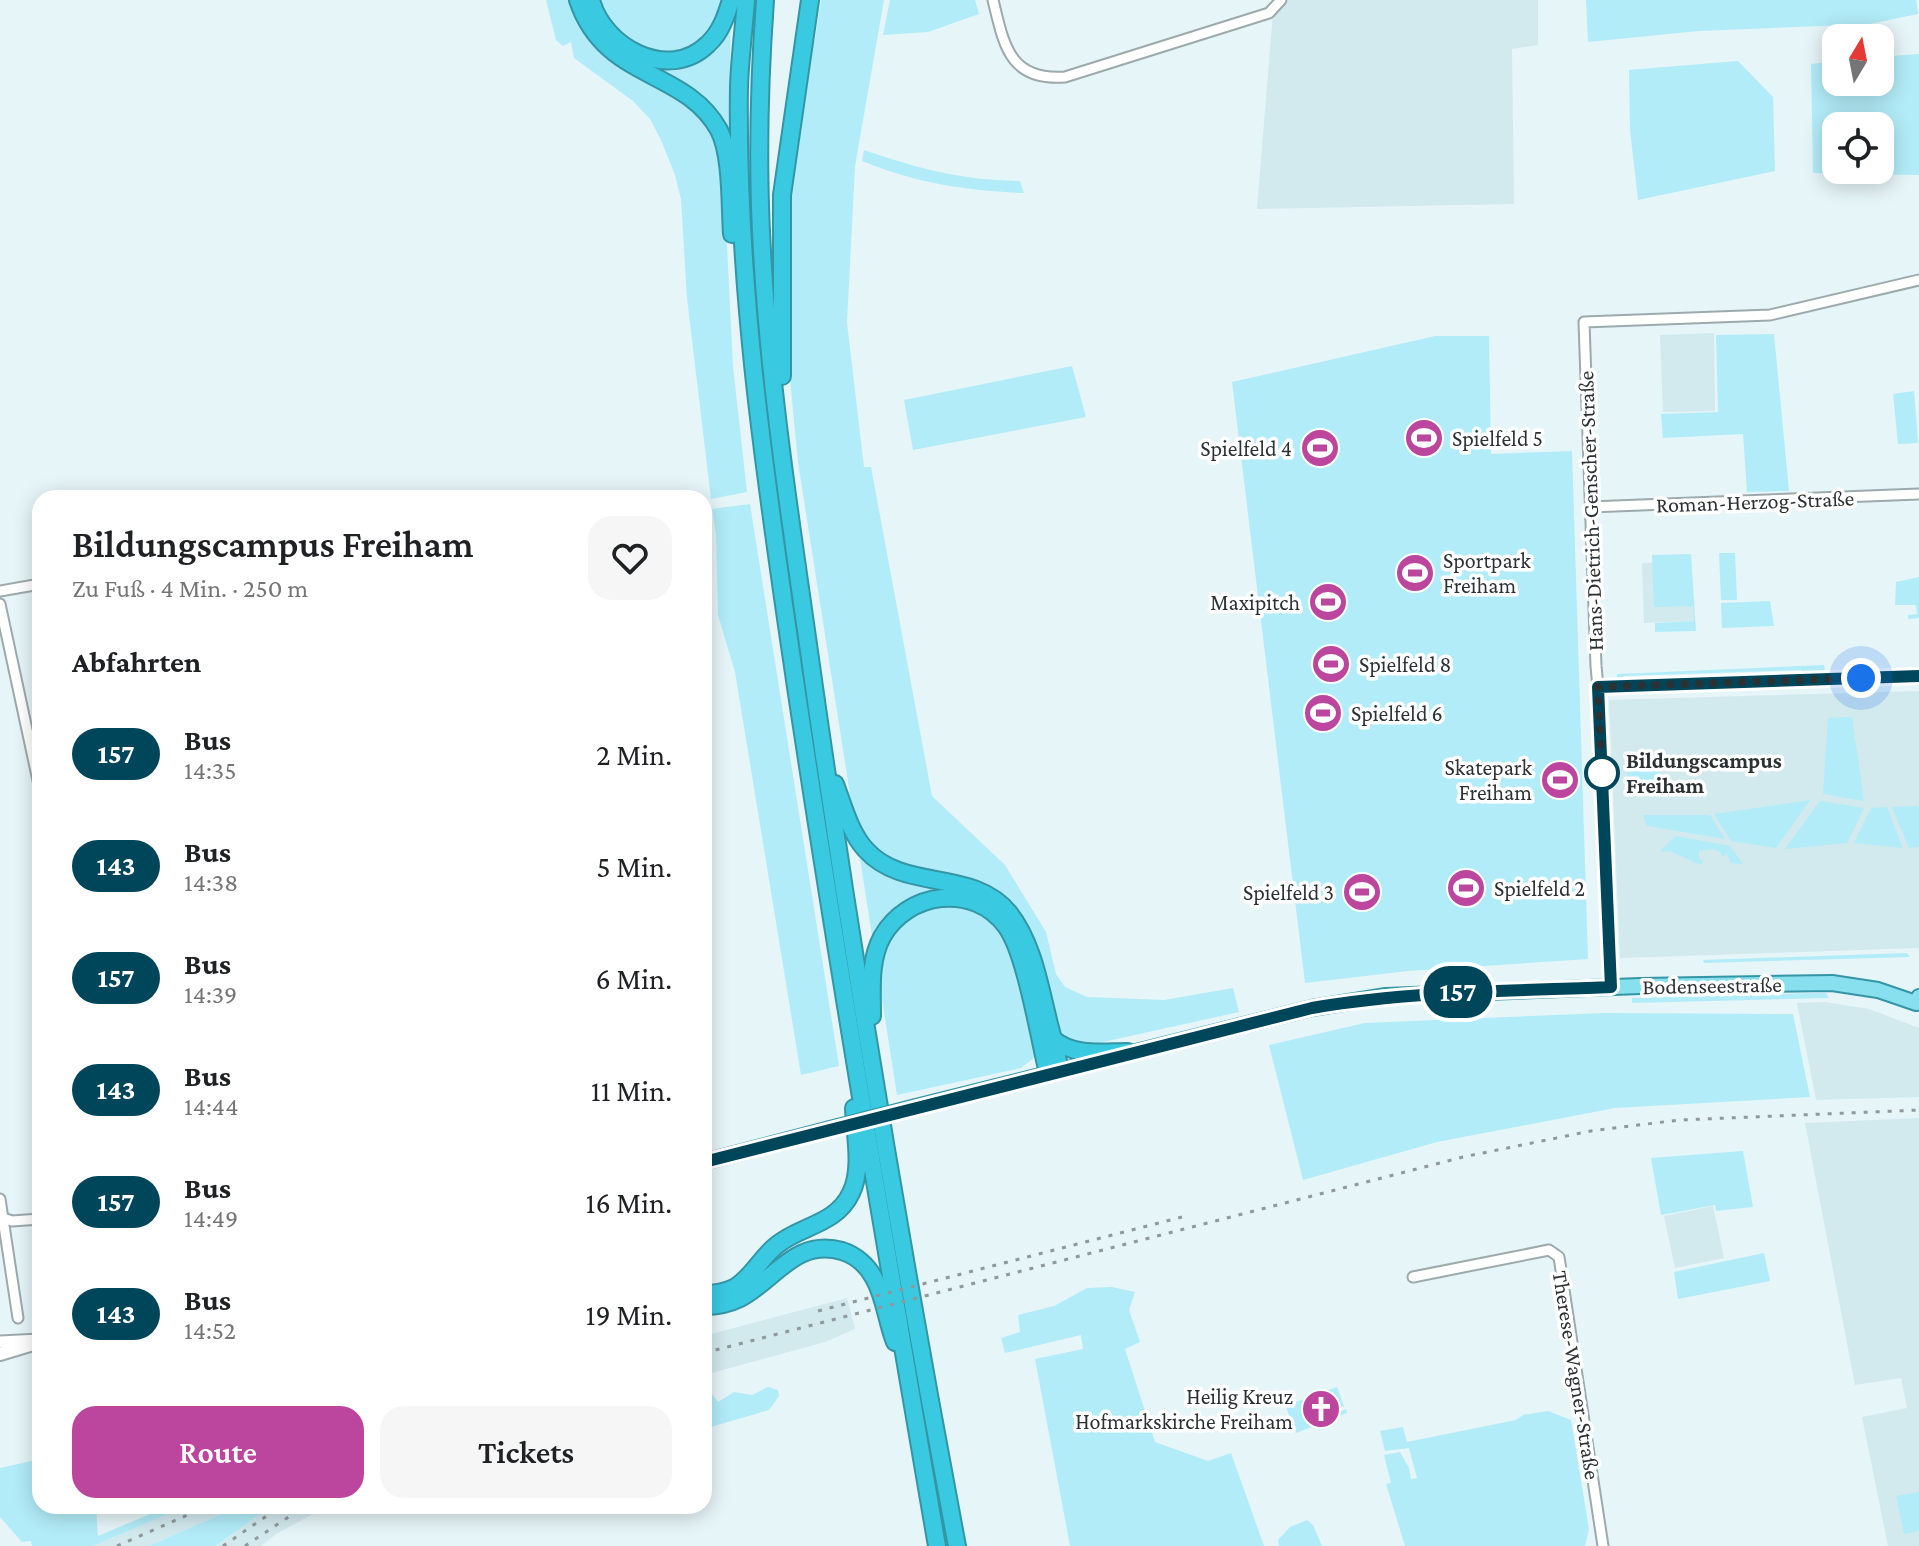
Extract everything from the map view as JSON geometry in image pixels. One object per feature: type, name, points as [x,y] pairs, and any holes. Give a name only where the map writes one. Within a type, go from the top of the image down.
[{"type":"highway","points":[[578,0],[584,20],[612,53],[694,101],[718,129],[723,140],[727,171],[735,270],[748,326]]},
{"type":"highway","points":[[591,0],[595,16],[606,32],[629,50],[660,60],[678,58],[708,44],[725,22],[731,0]]},
{"type":"highway","points":[[746,0],[739,83],[748,326],[791,651],[937,1546]]},
{"type":"highway","points":[[765,0],[760,91],[760,211],[778,434],[870,1055],[957,1546]]},
{"type":"highway","points":[[778,434],[782,382],[782,195],[810,0]]},
{"type":"highway","points":[[824,756],[853,829],[864,849],[881,864],[906,875],[966,886],[1006,909],[1025,940],[1040,1014]]},
{"type":"highway","points":[[870,1055],[872,979],[878,947],[893,922],[909,907],[930,899],[963,898],[979,904],[1000,919],[1016,948],[1048,1039],[1054,1072]]},
{"type":"highway","points":[[712,1293],[738,1286],[777,1244],[821,1223],[841,1208],[850,1196],[857,1169],[852,1035]]},
{"type":"highway","points":[[1048,1039],[1082,1053],[1128,1052]]},
{"type":"highway","points":[[712,1305],[741,1298],[799,1254],[826,1248],[846,1252],[865,1265],[874,1278],[887,1322],[907,1370]]},
{"type":"main road","name":"Bodenseestraße","points":[[712,1160],[1128,1052],[1312,1008],[1363,999],[1611,987],[1832,983],[1878,990],[1918,1002]]},
{"type":"main road","points":[[0,1354],[32,1344]]},
{"type":"street","points":[[993,0],[1003,42],[1019,66],[1033,75],[1050,78],[1065,77],[1269,13],[1281,0]]},
{"type":"street","name":"Hans-Dietrich-Genscher-Straße","points":[[1611,987],[1584,322],[1770,315],[1919,280]]},
{"type":"street","name":"Roman-Herzog-Straße","points":[[1590,507],[1919,494]]},
{"type":"street","points":[[0,591],[32,585]]},
{"type":"street","points":[[0,604],[32,753]]},
{"type":"street","points":[[1598,687],[1919,676]]},
{"type":"street","points":[[0,1199],[3,1253],[18,1318]]},
{"type":"street","points":[[3,1218],[12,1221],[32,1220]]},
{"type":"street","name":"Therese-Wagner-Straße","points":[[1413,1277],[1549,1250],[1559,1257],[1603,1546]]},
{"type":"street","points":[[0,1342],[32,1341]]},
{"type":"shaded area","points":[[546,0],[731,0],[725,205],[733,366],[747,492],[712,499],[687,298],[681,199],[661,140],[650,119],[633,101],[574,58],[571,42],[563,46],[556,40]]},
{"type":"shaded area","points":[[821,0],[884,0],[855,166],[847,323],[864,467],[871,467],[932,796],[1005,865],[1046,932],[1056,974],[1065,987],[1087,997],[1164,1000],[1233,988],[1239,1012],[1035,1057],[1021,1068],[897,1095],[798,462],[786,338],[785,234],[804,74],[815,39]]},
{"type":"shaded area","points":[[890,0],[975,0],[979,14],[928,32],[883,35]]},
{"type":"shaded area","points":[[1274,0],[1538,0],[1538,45],[1512,49],[1514,204],[1257,209]]},
{"type":"shaded area","points":[[1586,0],[1916,0],[1918,14],[1870,24],[1699,31],[1588,42]]},
{"type":"shaded area","points":[[1919,54],[1919,175],[1894,175],[1894,112],[1822,112],[1822,173],[1813,173],[1811,64],[1822,63],[1822,96],[1894,96],[1894,56]]},
{"type":"shaded area","points":[[1738,61],[1773,97],[1775,171],[1638,200],[1630,130],[1629,70]]},
{"type":"shaded area","points":[[864,150],[940,172],[1020,181],[1024,193],[962,188],[902,175],[862,161]]},
{"type":"shaded area","points":[[1714,333],[1715,411],[1663,412],[1660,335]]},
{"type":"shaded area","points":[[1774,334],[1789,491],[1747,492],[1743,434],[1663,438],[1661,414],[1718,412],[1716,335]]},
{"type":"shaded area","name":"Sportpark Freiham","points":[[1435,336],[1489,336],[1491,454],[1572,451],[1588,959],[1408,971],[1305,983],[1232,382]]},
{"type":"shaded area","points":[[1072,366],[1086,417],[913,450],[904,400]]},
{"type":"shaded area","points":[[1914,391],[1918,443],[1898,444],[1893,394]]},
{"type":"shaded area","points":[[750,504],[839,1066],[801,1075],[735,672],[718,615],[716,534],[712,509]]},
{"type":"shaded area","points":[[1719,553],[1735,553],[1737,600],[1721,600]]},
{"type":"shaded area","points":[[1691,554],[1696,631],[1655,632],[1655,623],[1694,621],[1693,606],[1654,607],[1652,555]]},
{"type":"shaded area","points":[[1691,562],[1694,621],[1644,623],[1642,563]]},
{"type":"shaded area","points":[[1919,577],[1919,618],[1908,619],[1908,615],[1917,614],[1916,605],[1895,605],[1896,582]]},
{"type":"shaded area","points":[[1770,601],[1774,626],[1722,628],[1721,603]]},
{"type":"shaded area","points":[[1824,665],[1825,670],[1802,672],[1623,676],[1617,679],[1617,674]]},
{"type":"shaded area","name":"Bildungscampus Freiham","points":[[1919,691],[1919,948],[1620,958],[1609,700]]},
{"type":"shaded area","points":[[1852,717],[1864,801],[1823,794],[1828,718]]},
{"type":"shaded area","points":[[1661,769],[1656,796],[1638,793],[1628,786],[1627,770]]},
{"type":"shaded area","points":[[1810,800],[1776,848],[1731,841],[1714,814]]},
{"type":"shaded area","points":[[1820,801],[1864,808],[1847,843],[1785,849]]},
{"type":"shaded area","points":[[1919,806],[1919,843],[1918,847],[1909,848],[1892,807]]},
{"type":"shaded area","points":[[1887,807],[1903,848],[1854,843],[1871,808]]},
{"type":"shaded area","points":[[1643,815],[1710,815],[1725,839],[1647,826]]},
{"type":"shaded area","points":[[1676,836],[1730,846],[1743,864],[1731,863],[1727,853],[1723,857],[1713,849],[1699,851],[1699,858],[1703,861],[1701,865],[1672,852],[1660,851]]},
{"type":"shaded area","points":[[1907,953],[1910,957],[1704,963],[1703,960]]},
{"type":"shaded area","points":[[1826,993],[1829,998],[1632,1003],[1632,998]]},
{"type":"shaded area","points":[[1825,1002],[1869,1009],[1919,1028],[1919,1097],[1816,1100],[1797,1003]]},
{"type":"shaded area","points":[[1604,1013],[1793,1014],[1810,1097],[1615,1108],[1437,1142],[1303,1180],[1269,1045],[1365,1023]]},
{"type":"shaded area","points":[[1919,1118],[1919,1546],[1888,1546],[1862,1417],[1907,1408],[1901,1378],[1855,1385],[1805,1123]]},
{"type":"shaded area","points":[[1743,1151],[1753,1207],[1716,1211],[1715,1205],[1661,1215],[1651,1158]]},
{"type":"shaded area","points":[[1713,1206],[1724,1258],[1675,1268],[1664,1216]]},
{"type":"shaded area","points":[[1764,1253],[1770,1281],[1678,1299],[1674,1272]]},
{"type":"shaded area","points":[[1112,1287],[1135,1292],[1129,1310],[1140,1342],[1125,1349],[1155,1442],[1208,1461],[1231,1453],[1264,1546],[1070,1546],[1035,1359],[1083,1349],[1081,1335],[1005,1353],[1001,1338],[1020,1332],[1018,1315],[1054,1306],[1087,1288]]},
{"type":"shaded area","points":[[847,1298],[855,1329],[825,1342],[712,1373],[712,1334]]},
{"type":"shaded area","points":[[768,1387],[778,1390],[779,1396],[769,1410],[712,1427],[712,1394],[718,1402],[734,1392],[752,1395]]},
{"type":"shaded area","points":[[1337,1387],[1344,1406],[1339,1408],[1336,1400],[1304,1404],[1306,1421],[1318,1422],[1346,1409],[1347,1413],[1296,1433],[1284,1402],[1291,1399],[1293,1403]]},
{"type":"shaded area","points":[[1548,1411],[1571,1420],[1589,1529],[1585,1546],[1405,1546],[1386,1484],[1391,1483],[1384,1455],[1400,1452],[1411,1479],[1417,1478],[1409,1448],[1385,1451],[1380,1431],[1403,1427],[1407,1442]]},
{"type":"shaded area","points":[[32,1461],[32,1514],[97,1514],[98,1536],[150,1514],[168,1514],[93,1546],[32,1546],[31,1541],[22,1542],[0,1517],[0,1468]]},
{"type":"shaded area","points":[[1919,1492],[1919,1531],[1904,1534],[1896,1496]]},
{"type":"shaded area","points":[[168,1514],[221,1514],[149,1546],[93,1546]]},
{"type":"shaded area","points":[[221,1514],[261,1514],[216,1546],[149,1546]]},
{"type":"shaded area","points":[[261,1514],[313,1514],[261,1546],[217,1546]]},
{"type":"shaded area","points":[[1307,1520],[1313,1525],[1322,1546],[1279,1546],[1278,1540],[1290,1527]]},
{"type":"railway","points":[[712,1351],[1463,1157],[1591,1131],[1679,1120],[1919,1110]]},
{"type":"railway","points":[[818,1311],[1182,1217]]},
{"type":"railway","points":[[117,1546],[190,1514]]},
{"type":"railway","points":[[223,1546],[269,1514]]},
{"type":"railway","points":[[245,1546],[293,1514]]},
{"type":"bus line","name":"157","points":[[712,1160],[1128,1052],[1312,1008],[1386,996],[1611,987],[1598,687],[1919,676]]},
{"type":"place","name":"Spielfeld 5","points":[[1424,438]]},
{"type":"place","name":"Spielfeld 4","points":[[1320,448]]},
{"type":"place","name":"Sportpark Freiham","points":[[1415,573]]},
{"type":"place","name":"Maxipitch","points":[[1328,602]]},
{"type":"place","name":"Spielfeld 8","points":[[1331,664]]},
{"type":"place","name":"Spielfeld 6","points":[[1323,713]]},
{"type":"place","name":"Bildungscampus Freiham","points":[[1602,773]]},
{"type":"place","name":"Skatepark Freiham","points":[[1560,780]]},
{"type":"place","name":"Spielfeld 2","points":[[1466,888]]},
{"type":"place","name":"Spielfeld 3","points":[[1362,892]]},
{"type":"place","name":"Heilig Kreuz Hofmarkskirche Freiham","points":[[1321,1409]]},
{"type":"route","points":[[1602,773],[1598,687],[1861,678]]}]
